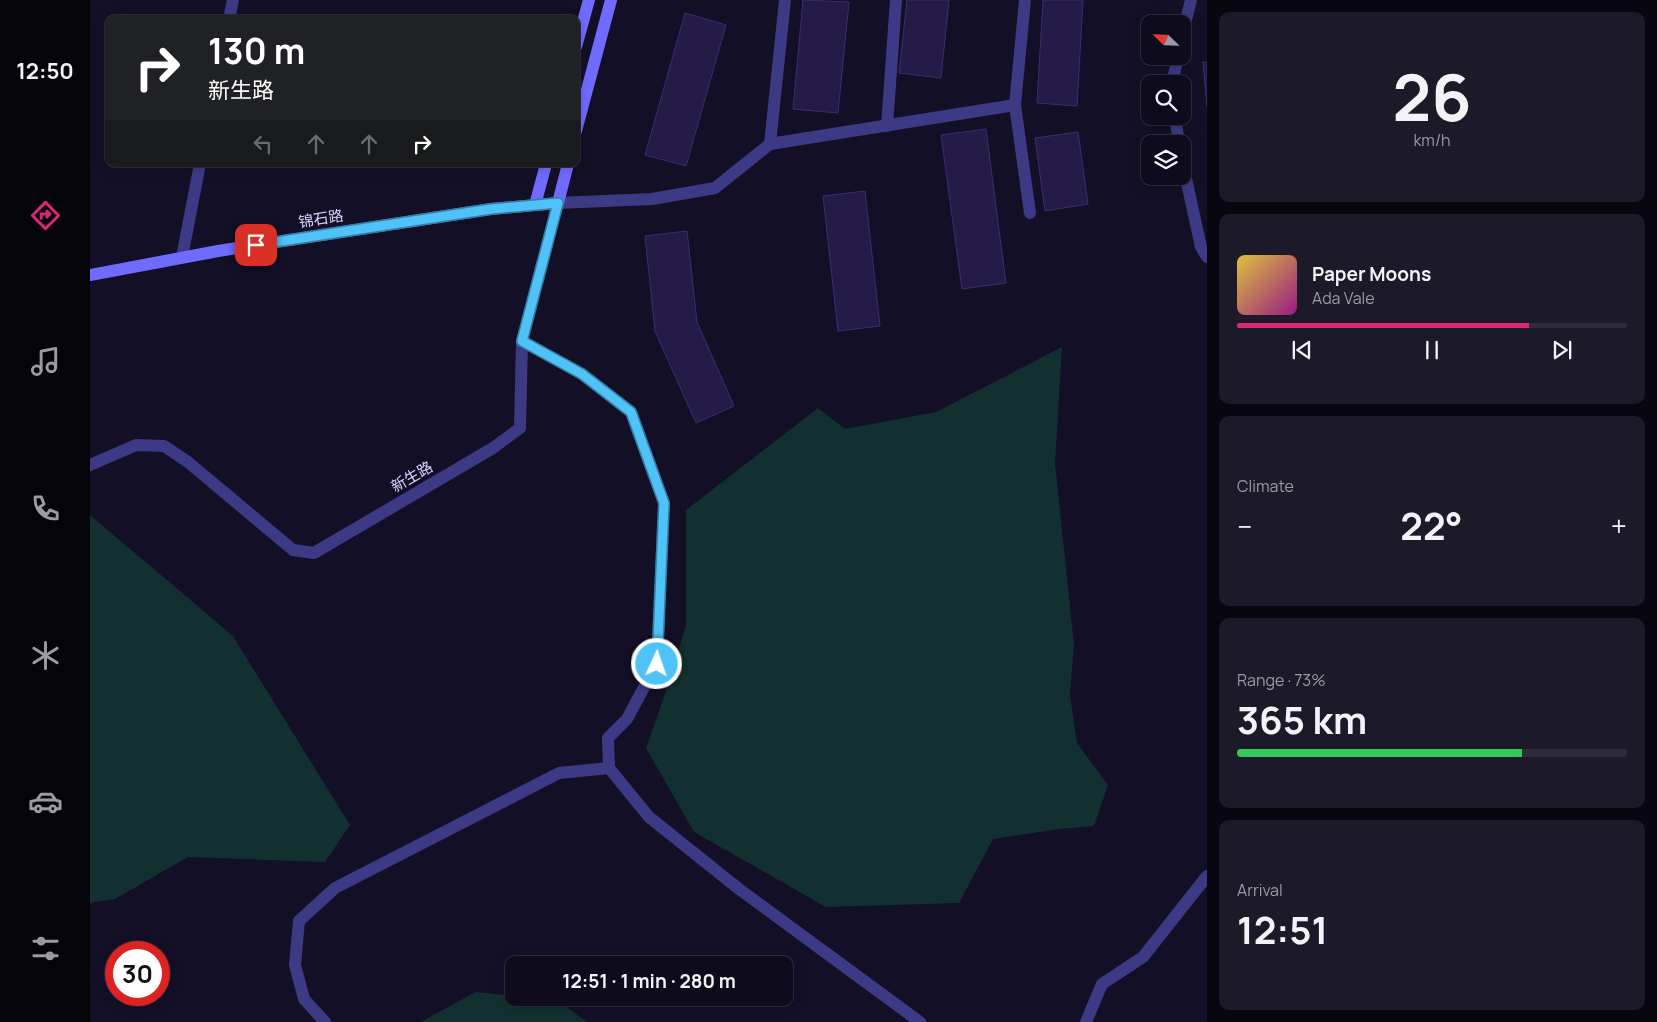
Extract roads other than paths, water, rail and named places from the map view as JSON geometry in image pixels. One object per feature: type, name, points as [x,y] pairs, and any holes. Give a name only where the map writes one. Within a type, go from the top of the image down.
[{"type":"street","points":[[230,15],[233,0]]},
{"type":"street","points":[[580,33],[589,0]]},
{"type":"street","points":[[580,116],[610,0]]},
{"type":"street","points":[[770,144],[785,0]]},
{"type":"street","points":[[887,126],[896,0]]},
{"type":"street","points":[[1025,0],[1015,105],[1030,213]]},
{"type":"street","points":[[1187,15],[1191,0]]},
{"type":"street","points":[[558,203],[652,199],[715,188],[770,144],[1015,105]]},
{"type":"street","points":[[182,257],[199,167]]},
{"type":"street","points":[[535,205],[545,167]]},
{"type":"street","name":"新生路","points":[[90,465],[136,445],[164,446],[188,462],[293,550],[314,553],[493,448],[520,428],[522,341],[567,167]]},
{"type":"street","points":[[1187,185],[1201,247],[1207,257]]},
{"type":"street","name":"锦石路","points":[[90,275],[182,257],[491,209],[558,203]]},
{"type":"street","points":[[522,341],[582,374],[631,412],[664,503],[657,664],[627,718],[608,738],[609,768],[649,816],[739,889],[920,1022]]},
{"type":"street","points":[[325,1022],[304,999],[295,966],[299,921],[335,888],[559,773],[609,768]]},
{"type":"street","points":[[1086,1022],[1102,984],[1143,958],[1207,876]]}]
